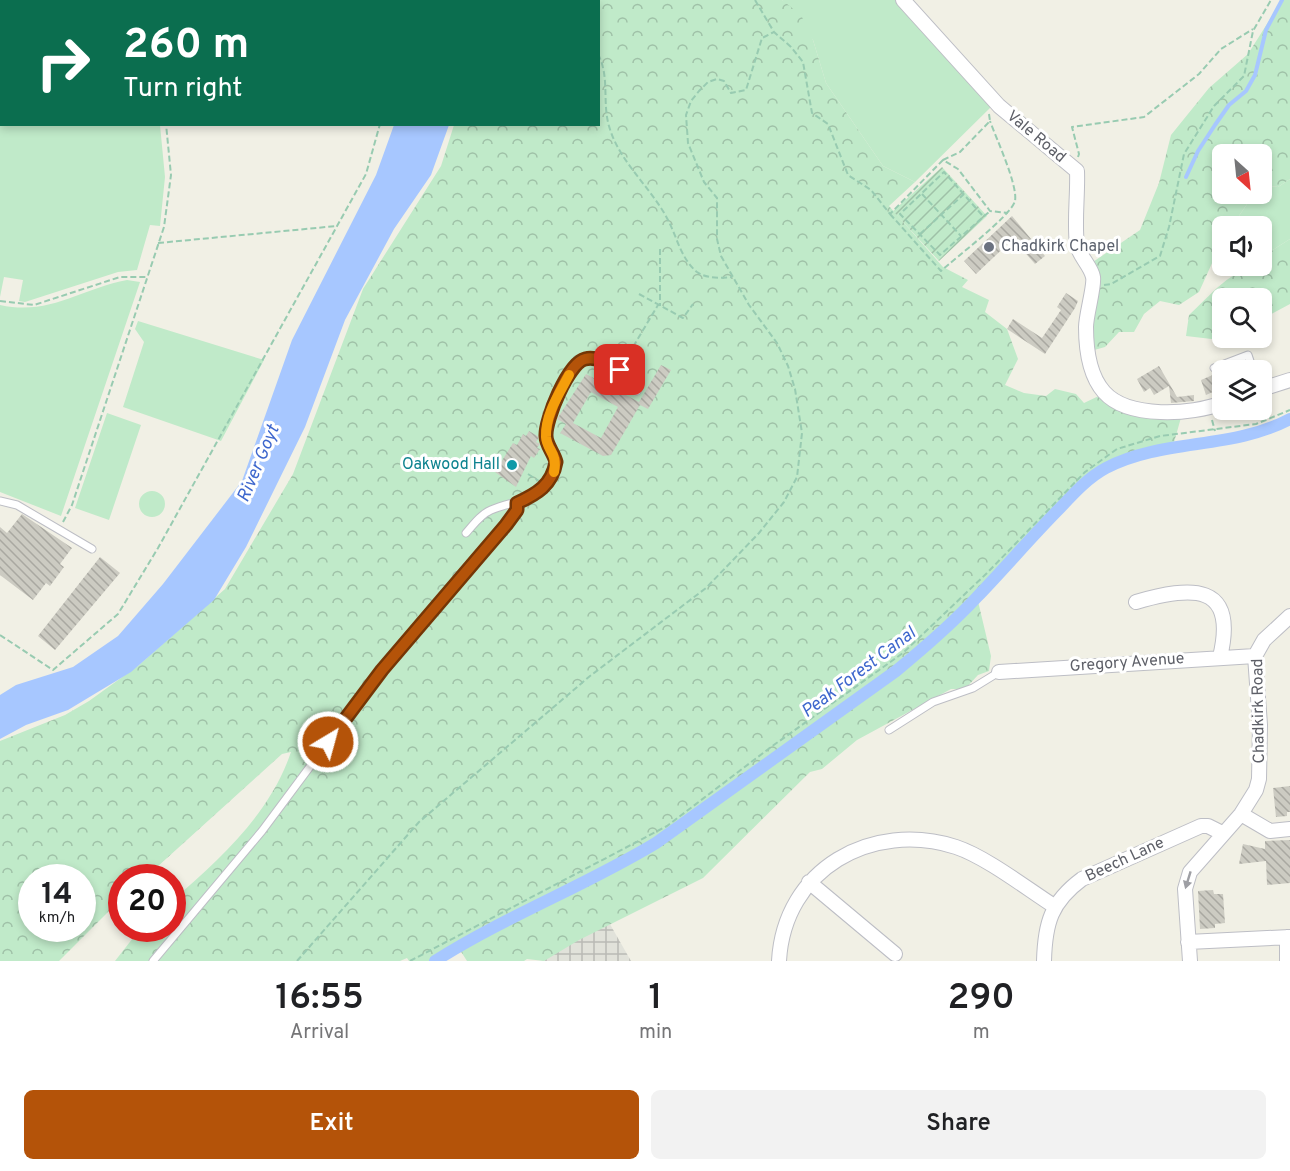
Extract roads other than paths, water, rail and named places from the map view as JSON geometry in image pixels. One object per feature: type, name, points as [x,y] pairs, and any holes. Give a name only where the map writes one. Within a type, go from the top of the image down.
[{"type":"street","name":"Vale Road","points":[[903,0],[999,106],[1077,171],[1077,246],[1094,279],[1086,324],[1087,352],[1094,374],[1105,393],[1122,404],[1154,412],[1182,414],[1212,406]]},
{"type":"street","points":[[1272,385],[1290,380]]},
{"type":"street","points":[[1136,602],[1179,591],[1197,592],[1213,599],[1221,611],[1226,632],[1220,657]]},
{"type":"street","name":"Chadkirk Road","points":[[1190,961],[1185,889],[1190,872],[1241,814],[1252,798],[1259,779],[1260,725],[1255,656],[1264,640],[1290,616]]},
{"type":"street","name":"Gregory Avenue","points":[[999,672],[1255,656]]},
{"type":"street","points":[[1241,814],[1270,831],[1290,829]]},
{"type":"street","name":"Beech Lane","points":[[1044,961],[1047,929],[1054,906],[1067,890],[1083,879],[1189,831],[1208,826],[1222,833]]},
{"type":"street","points":[[779,961],[785,923],[795,901],[809,882],[844,856],[871,844],[905,838],[925,838],[959,848],[1054,906]]},
{"type":"street","points":[[809,882],[899,955]]},
{"type":"street","points":[[1188,942],[1288,937],[1287,961]]},
{"type":"lane","points":[[1235,360],[1248,355],[1250,360]]},
{"type":"lane","points":[[466,533],[485,513],[533,496],[546,485],[556,462],[546,438],[550,411],[575,365],[591,358],[602,360],[633,379],[637,391]]},
{"type":"lane","points":[[0,501],[17,505],[92,549]]},
{"type":"lane","points":[[153,961],[262,831],[382,670],[506,525],[517,510],[517,503]]},
{"type":"lane","points":[[889,730],[933,702],[973,688],[999,672]]},
{"type":"water","name":"River Goyt","points":[[394,126],[449,126],[431,175],[394,229],[345,320],[305,427],[246,547],[214,600],[131,672],[68,710],[26,725],[0,739],[0,695],[16,685],[73,667],[118,636],[163,584],[242,481],[292,340],[376,175]]},
{"type":"waterway","points":[[1186,177],[1198,151],[1215,125],[1229,105],[1246,91],[1255,75],[1266,30],[1282,0]]},
{"type":"waterway","name":"Peak Forest Canal","points":[[435,961],[656,843],[896,671],[958,617],[1071,496],[1106,468],[1151,452],[1245,436],[1290,419]]},
{"type":"place","name":"Chadkirk Chapel","points":[[989,247]]},
{"type":"place","name":"Oakwood Hall","points":[[512,465]]}]
